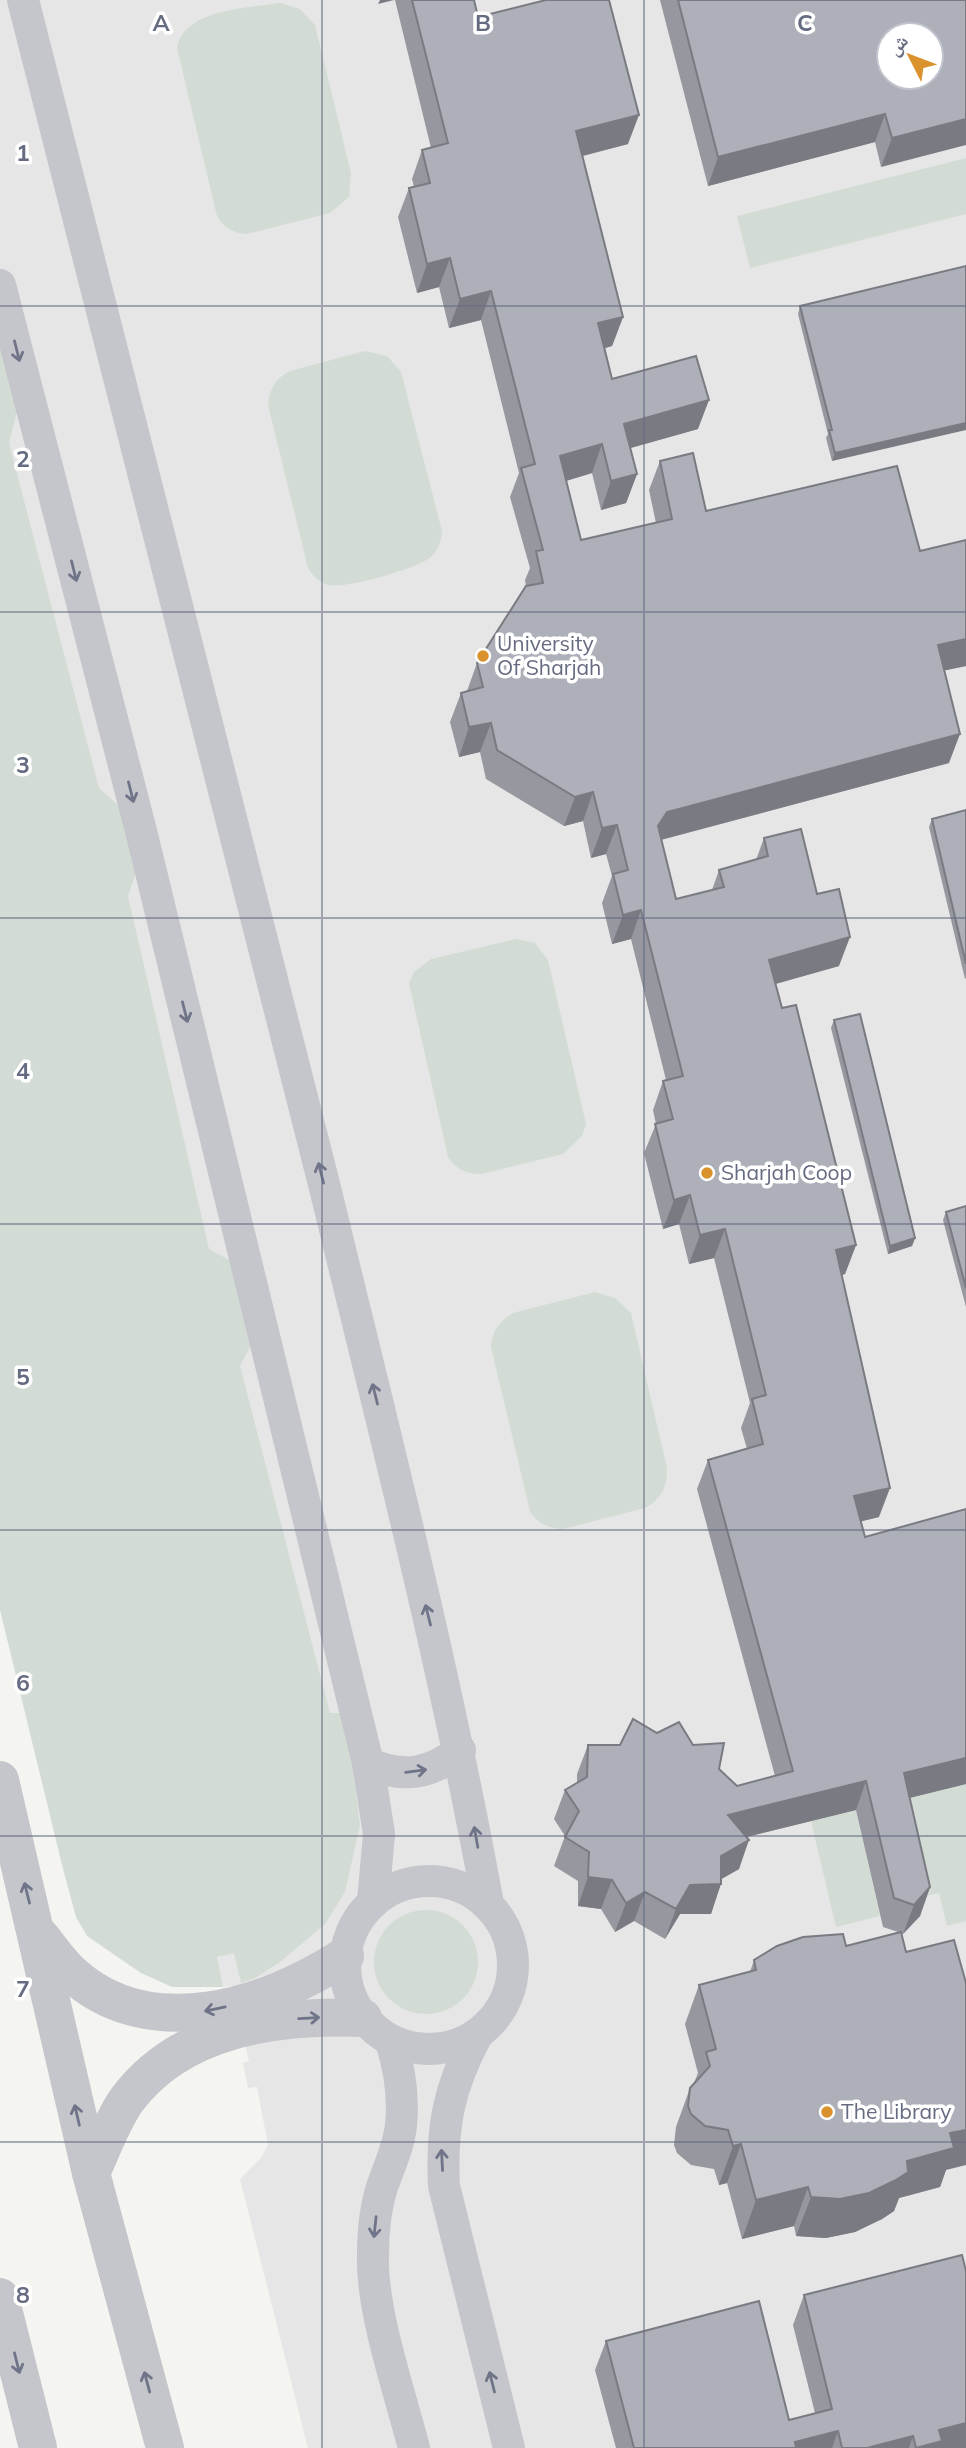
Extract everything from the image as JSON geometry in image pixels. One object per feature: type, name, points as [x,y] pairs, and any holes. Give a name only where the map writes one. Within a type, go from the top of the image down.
[{"type":"street","points":[[23,0],[232,808],[460,1750],[488,1904]]},
{"type":"street","points":[[0,285],[141,831],[368,1763],[379,1834],[373,1902]]},
{"type":"street","points":[[368,1763],[382,1770],[415,1773],[432,1769],[460,1750]]},
{"type":"street","points":[[0,1780],[37,1932],[90,2173],[165,2448]]},
{"type":"street","points":[[414,2448],[376,2294],[373,2259],[381,2190],[401,2128],[402,2088],[377,2030],[351,2000],[345,1978],[345,1956],[354,1927],[373,1902],[394,1888],[418,1881],[443,1882],[468,1890],[488,1904],[503,1924],[512,1947],[513,1972],[507,1996],[495,2017],[477,2035],[458,2070],[447,2106],[442,2144],[444,2186],[509,2448]]},
{"type":"street","points":[[37,1932],[71,1973],[95,1990],[122,2004],[156,2013],[190,2014],[269,2009],[302,2018],[377,2030],[420,2050],[450,2047],[477,2035]]},
{"type":"street","points":[[90,2173],[124,2104],[142,2081],[167,2059],[269,2009],[345,1956]]},
{"type":"street","points":[[156,2013],[167,2059]]},
{"type":"street","points":[[0,2297],[38,2448]]},
{"type":"shaded area","name":"University Of Sharjah","points":[[0,0],[966,0],[966,2448],[308,2448],[240,2179],[261,2158],[268,2145],[257,2087],[248,2088],[243,2063],[249,2061],[231,1986],[223,1987],[216,1958],[228,1954],[0,1234]]},
{"type":"shaded area","points":[[280,3],[300,9],[315,25],[351,173],[349,197],[330,213],[247,234],[226,227],[217,216],[177,48],[182,35],[204,18],[235,9]]},
{"type":"shaded area","points":[[966,158],[966,214],[750,268],[737,216]]},
{"type":"shaded area","points":[[0,342],[18,408],[9,443],[99,788],[119,806],[136,873],[128,896],[209,1249],[231,1261],[250,1347],[240,1366],[330,1713],[340,1713],[353,1767],[360,1825],[345,1892],[325,1924],[280,1962],[255,1978],[241,1983],[234,1953],[217,1957],[223,1987],[172,1987],[141,1973],[87,1936],[76,1917],[62,1865],[0,1610]]},
{"type":"shaded area","points":[[365,351],[387,356],[401,372],[442,535],[438,548],[425,561],[366,581],[328,585],[316,578],[308,568],[268,405],[277,381],[290,371]]},
{"type":"shaded area","points":[[516,939],[535,943],[548,960],[586,1124],[582,1136],[563,1154],[482,1174],[471,1173],[458,1168],[448,1157],[409,983],[414,972],[431,959]]},
{"type":"shaded area","points":[[595,1292],[615,1298],[631,1313],[667,1468],[666,1481],[656,1500],[645,1508],[563,1529],[540,1522],[530,1511],[491,1347],[497,1327],[513,1313]]},
{"type":"shaded area","points":[[966,1784],[966,1921],[947,1926],[939,1893],[916,1898],[893,1802]]},
{"type":"shaded area","points":[[856,1810],[880,1916],[836,1927],[811,1821]]},
{"type":"shaded area","points":[[426,1910],[446,1914],[463,1925],[474,1942],[478,1962],[474,1982],[463,1999],[446,2010],[426,2014],[406,2010],[389,1999],[378,1982],[374,1962],[378,1942],[389,1925],[406,1914]]},
{"type":"building","points":[[412,0],[474,0],[478,17],[546,0],[609,0],[639,115],[576,131],[623,317],[598,323],[612,379],[696,356],[709,400],[624,424],[637,474],[611,481],[602,444],[560,456],[581,540],[672,519],[660,461],[693,453],[706,511],[897,466],[920,551],[966,540],[966,639],[938,645],[960,734],[667,812],[658,826],[676,899],[724,887],[719,870],[768,856],[764,838],[801,829],[817,894],[839,889],[850,937],[769,960],[782,1008],[796,1005],[856,1245],[836,1250],[890,1488],[854,1496],[865,1537],[966,1509],[966,1758],[904,1773],[930,1887],[914,1905],[894,1898],[866,1781],[728,1815],[749,1840],[721,1856],[721,1884],[690,1885],[676,1909],[645,1892],[626,1903],[612,1880],[588,1877],[589,1852],[565,1837],[579,1811],[565,1790],[587,1777],[588,1745],[620,1745],[633,1719],[657,1733],[679,1722],[693,1745],[724,1743],[719,1769],[737,1786],[793,1771],[708,1460],[763,1444],[752,1399],[766,1395],[725,1229],[700,1235],[690,1195],[674,1200],[655,1124],[673,1119],[663,1081],[683,1076],[641,910],[623,915],[613,874],[628,870],[617,825],[602,828],[593,792],[575,797],[497,750],[491,723],[469,727],[461,693],[483,687],[477,663],[526,586],[543,583],[536,551],[543,550],[521,468],[535,464],[491,291],[460,299],[450,258],[427,264],[409,188],[430,183],[422,150],[448,143]]},
{"type":"building","points":[[678,0],[966,0],[966,119],[892,138],[885,114],[718,157]]},
{"type":"building","points":[[966,266],[966,423],[835,453],[829,430],[832,430],[800,306]]},
{"type":"building","points":[[966,810],[966,964],[932,819]]},
{"type":"building","points":[[860,1014],[915,1238],[890,1246],[834,1020]]},
{"type":"building","points":[[966,1206],[966,1288],[946,1212]]},
{"type":"building","name":"The Library","points":[[901,1932],[906,1952],[954,1940],[966,1983],[966,2130],[950,2133],[954,2148],[907,2161],[908,2172],[869,2193],[840,2199],[811,2197],[808,2187],[756,2200],[741,2144],[733,2146],[728,2130],[705,2126],[691,2114],[688,2106],[690,2088],[710,2066],[706,2052],[716,2049],[699,1985],[756,1970],[754,1960],[777,1946],[803,1937],[843,1934],[846,1946]]},
{"type":"building","points":[[962,2255],[966,2271],[966,2423],[939,2430],[942,2441],[916,2448],[913,2436],[867,2448],[842,2448],[838,2431],[795,2442],[796,2448],[634,2448],[606,2341],[759,2301],[789,2420],[832,2409],[804,2295]]},
{"type":"place","name":"University Of Sharjah","points":[[483,656]]},
{"type":"place","name":"Sharjah Coop","points":[[707,1173]]},
{"type":"place","name":"The Library","points":[[827,2112]]}]
